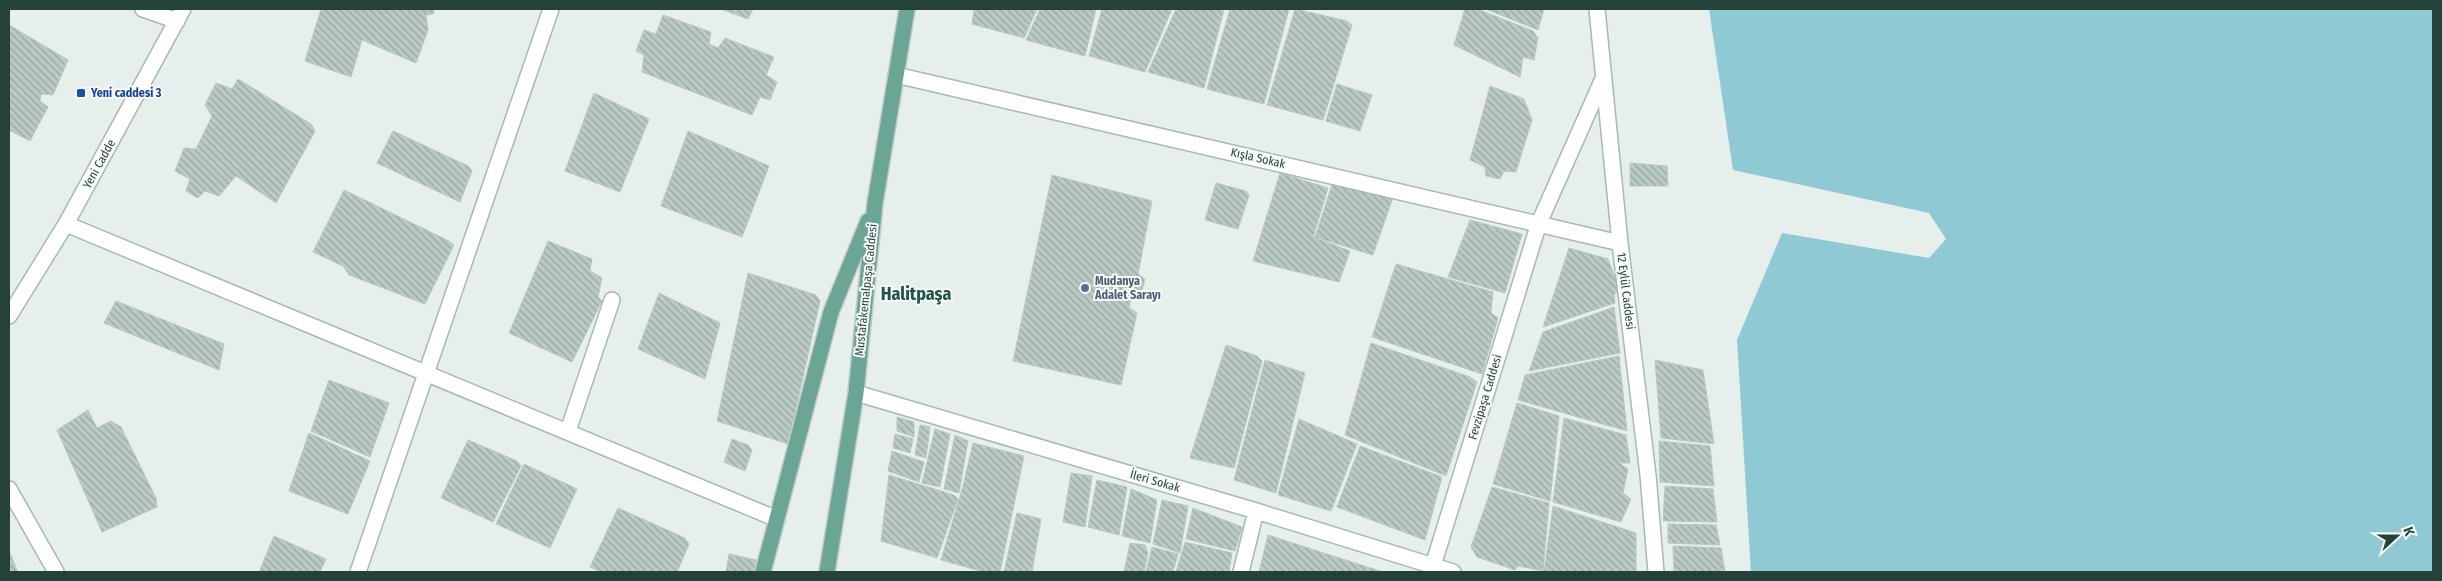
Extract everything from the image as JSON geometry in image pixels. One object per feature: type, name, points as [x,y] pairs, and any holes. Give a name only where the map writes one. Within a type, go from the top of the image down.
[{"type":"main road","name":"Mustafakemalpaşa Caddesi","points":[[827,572],[856,393],[875,203],[907,9]]},
{"type":"main road","points":[[763,572],[831,312],[875,203]]},
{"type":"street","points":[[143,9],[180,15]]},
{"type":"street","points":[[358,572],[551,9]]},
{"type":"street","name":"12 Eylül Caddesi","points":[[1597,9],[1620,243],[1648,476],[1656,572]]},
{"type":"street","name":"Yeni Cadde","points":[[9,316],[66,224],[180,15]]},
{"type":"street","name":"Kışla Sokak","points":[[896,75],[1539,222],[1620,243]]},
{"type":"street","name":"Fevzipaşa Caddesi","points":[[1432,569],[1539,222],[1603,79]]},
{"type":"street","points":[[66,224],[777,519]]},
{"type":"street","points":[[568,431],[612,300]]},
{"type":"street","name":"İleri Sokak","points":[[856,393],[1256,511],[1432,569],[1453,572]]},
{"type":"street","points":[[9,489],[56,572]]},
{"type":"street","points":[[1241,572],[1256,511]]},
{"type":"water","points":[[1709,9],[2433,9],[2433,572],[1751,572],[1737,340],[1782,233],[1929,258],[1946,239],[1929,213],[1733,170]]},
{"type":"building","points":[[321,9],[435,9],[433,14],[426,15],[428,30],[416,63],[362,40],[351,77],[305,61]]},
{"type":"building","points":[[721,9],[753,9],[748,19]]},
{"type":"building","points":[[974,9],[1037,9],[1024,38],[972,24]]},
{"type":"building","points":[[1040,9],[1096,9],[1085,56],[1026,40]]},
{"type":"building","points":[[1102,9],[1172,9],[1145,72],[1089,56]]},
{"type":"building","points":[[1176,9],[1224,9],[1204,88],[1148,72]]},
{"type":"building","points":[[1230,9],[1289,9],[1264,104],[1207,89]]},
{"type":"building","points":[[1295,9],[1347,21],[1352,25],[1323,120],[1267,105]]},
{"type":"building","points":[[1465,9],[1477,9],[1533,31],[1538,38],[1534,60],[1523,57],[1520,77],[1454,45]]},
{"type":"building","points":[[1486,9],[1544,9],[1538,30]]},
{"type":"building","points":[[663,15],[711,32],[709,44],[718,48],[725,38],[774,57],[766,75],[777,82],[770,100],[760,97],[752,115],[642,72],[644,55],[636,51],[644,30],[656,34]]},
{"type":"building","points":[[9,25],[68,60],[53,95],[41,94],[40,101],[48,107],[30,141],[9,130]]},
{"type":"building","points":[[238,79],[311,124],[315,131],[276,203],[236,176],[219,196],[205,191],[198,198],[186,191],[190,179],[175,171],[184,148],[196,149],[212,116],[205,105],[216,83],[232,89]]},
{"type":"building","points":[[1337,84],[1372,95],[1360,131],[1326,121]]},
{"type":"building","points":[[1490,86],[1524,99],[1532,120],[1516,172],[1504,171],[1500,179],[1486,176],[1485,167],[1470,160]]},
{"type":"building","points":[[594,93],[649,119],[620,192],[565,171]]},
{"type":"building","points":[[393,131],[468,166],[472,171],[460,202],[377,163]]},
{"type":"building","points":[[688,131],[769,166],[742,237],[661,206]]},
{"type":"building","points":[[1630,163],[1667,166],[1668,186],[1630,186]]},
{"type":"building","points":[[1280,173],[1328,188],[1313,237],[1350,251],[1339,282],[1253,261]]},
{"type":"building","name":"Mudanya Adalet Sarayı","points":[[1052,175],[1152,201],[1138,274],[1145,279],[1140,297],[1131,297],[1129,308],[1137,313],[1121,385],[1013,361]]},
{"type":"building","points":[[1334,179],[1389,195],[1392,200],[1373,255],[1315,237]]},
{"type":"building","points":[[1216,183],[1246,191],[1249,195],[1238,229],[1205,220]]},
{"type":"building","points":[[344,190],[454,245],[425,304],[349,275],[343,266],[313,252]]},
{"type":"building","points":[[1470,220],[1522,234],[1505,293],[1448,277]]},
{"type":"building","points":[[548,241],[592,259],[590,271],[602,278],[598,297],[602,301],[572,362],[509,333]]},
{"type":"building","points":[[1569,248],[1608,259],[1620,291],[1614,294],[1615,303],[1543,327]]},
{"type":"building","points":[[1396,264],[1493,292],[1491,313],[1498,318],[1482,374],[1372,337]]},
{"type":"building","points":[[748,273],[816,295],[820,301],[788,444],[717,421]]},
{"type":"building","points":[[659,293],[720,323],[705,379],[638,349]]},
{"type":"building","points":[[116,301],[224,344],[219,370],[104,323]]},
{"type":"building","points":[[1614,307],[1620,353],[1529,371],[1543,332]]},
{"type":"building","points":[[1371,343],[1470,377],[1477,382],[1446,476],[1345,435]]},
{"type":"building","points":[[1226,345],[1257,356],[1262,361],[1234,468],[1190,458]]},
{"type":"building","points":[[1619,356],[1627,431],[1518,400],[1525,375]]},
{"type":"building","points":[[1265,360],[1305,373],[1276,493],[1234,480]]},
{"type":"building","points":[[1655,360],[1703,370],[1714,444],[1661,438]]},
{"type":"building","points":[[329,380],[389,403],[370,457],[311,431]]},
{"type":"building","points":[[1517,403],[1559,416],[1550,501],[1493,484]]},
{"type":"building","points":[[88,410],[97,428],[111,421],[121,427],[156,498],[157,507],[102,532],[57,430]]},
{"type":"building","points":[[897,417],[914,422],[914,437],[897,431]]},
{"type":"building","points":[[1564,418],[1626,435],[1630,463],[1619,463],[1628,469],[1623,493],[1631,499],[1621,522],[1553,502]]},
{"type":"building","points":[[1299,419],[1357,444],[1331,511],[1278,495]]},
{"type":"building","points":[[920,425],[930,427],[926,458],[915,455]]},
{"type":"building","points":[[935,429],[950,434],[940,487],[922,483]]},
{"type":"building","points":[[309,433],[370,461],[348,514],[289,491]]},
{"type":"building","points":[[895,434],[913,439],[910,453],[893,448]]},
{"type":"building","points":[[955,435],[968,441],[959,493],[944,489]]},
{"type":"building","points":[[732,439],[748,445],[752,450],[745,471],[724,462]]},
{"type":"building","points":[[468,440],[517,461],[521,466],[493,522],[441,498]]},
{"type":"building","points":[[1659,441],[1710,446],[1714,486],[1660,482]]},
{"type":"building","points":[[973,443],[1024,456],[1000,572],[984,572],[941,560],[963,486]]},
{"type":"building","points":[[1360,446],[1442,477],[1425,540],[1337,507]]},
{"type":"building","points":[[892,451],[924,462],[919,482],[888,471]]},
{"type":"building","points":[[524,464],[577,489],[550,548],[496,524]]},
{"type":"building","points":[[1071,473],[1092,476],[1085,527],[1063,522]]},
{"type":"building","points":[[889,475],[954,495],[958,499],[937,558],[881,541]]},
{"type":"building","points":[[1097,480],[1127,487],[1119,535],[1088,527]]},
{"type":"building","points":[[1665,486],[1713,489],[1717,522],[1663,521]]},
{"type":"building","points":[[1492,487],[1549,503],[1543,571],[1518,566],[1515,570],[1477,557],[1471,547]]},
{"type":"building","points":[[1131,489],[1157,500],[1150,543],[1122,536]]},
{"type":"building","points":[[1162,500],[1188,506],[1180,553],[1153,544]]},
{"type":"building","points":[[1553,506],[1636,533],[1636,572],[1544,572]]},
{"type":"building","points":[[618,508],[685,538],[689,544],[677,572],[601,572],[590,567]]},
{"type":"building","points":[[1193,508],[1242,527],[1235,551],[1186,539]]},
{"type":"building","points":[[1017,513],[1041,519],[1032,572],[1004,572]]},
{"type":"building","points":[[1668,524],[1716,525],[1720,545],[1668,543]]},
{"type":"building","points":[[1268,535],[1383,572],[1259,572]]},
{"type":"building","points":[[274,536],[326,559],[320,572],[259,572]]},
{"type":"building","points":[[1185,542],[1232,553],[1229,572],[1176,572]]},
{"type":"building","points":[[1130,543],[1145,545],[1148,553],[1144,572],[1124,572]]},
{"type":"building","points":[[1673,546],[1721,548],[1725,572],[1674,572]]},
{"type":"building","points":[[1152,547],[1178,554],[1173,572],[1146,572]]},
{"type":"building","points":[[9,551],[18,572],[9,572]]},
{"type":"building","points":[[729,554],[756,560],[755,572],[726,572]]},
{"type":"place","name":"Yeni caddesi 3","points":[[81,93]]},
{"type":"place","name":"Mudanya Adalet Sarayı","points":[[1085,288]]},
{"type":"district","name":"Halitpaşa","points":[[916,294]]}]
